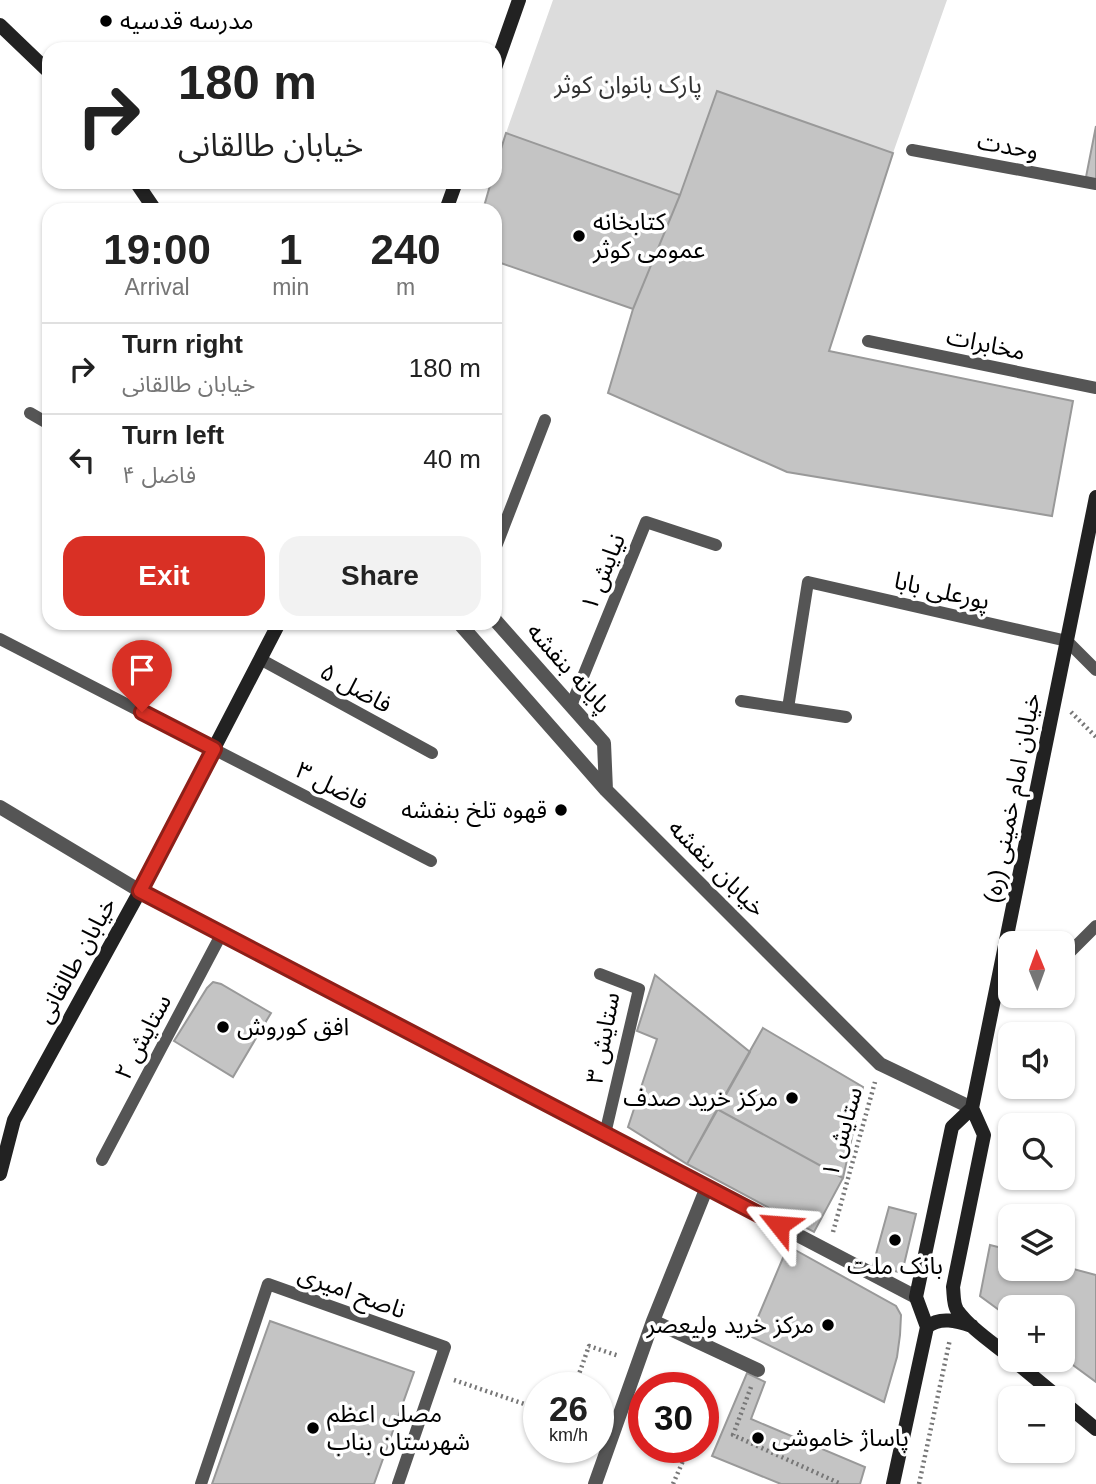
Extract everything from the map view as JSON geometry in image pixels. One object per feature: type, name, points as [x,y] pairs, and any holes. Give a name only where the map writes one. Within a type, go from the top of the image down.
[{"type":"main road","points":[[502,48],[519,0]]},
{"type":"main road","points":[[0,25],[42,65]]},
{"type":"main road","name":"خیابان امام خمینی (ره)","points":[[1011,931],[1095,506]]},
{"type":"main road","name":"خیابان طالقانی","points":[[0,1174],[14,1120],[140,891],[275,630]]},
{"type":"main road","name":"خیابان امام خمینی (ره)","points":[[916,1297],[952,1127],[972,1108],[998,994]]},
{"type":"main road","points":[[972,1108],[984,1135],[953,1287],[956,1309],[998,1347]]},
{"type":"main road","points":[[892,1484],[927,1327],[916,1297]]},
{"type":"main road","points":[[927,1327],[934,1321],[953,1321],[973,1326]]},
{"type":"main road","points":[[1028,1372],[1044,1386]]},
{"type":"main road","points":[[1075,1412],[1096,1429]]},
{"type":"street","name":"پایانه بنفشه","points":[[502,628],[604,743],[606,790]]},
{"type":"street","name":"خیابان بنفشه","points":[[465,630],[606,790],[880,1064],[972,1108]]},
{"type":"street","points":[[0,807],[140,891],[916,1297]]},
{"type":"street","points":[[595,1484],[653,1321],[707,1188]]},
{"type":"street","points":[[653,1321],[758,1370]]},
{"type":"lane","name":"وحدت","points":[[912,150],[1096,184]]},
{"type":"lane","name":"مخابرات","points":[[868,341],[1096,388]]},
{"type":"lane","points":[[30,413],[42,420]]},
{"type":"lane","points":[[502,531],[545,420]]},
{"type":"lane","name":"نیایش ۱","points":[[571,706],[646,522],[716,545]]},
{"type":"lane","name":"پورعلی بابا","points":[[788,708],[808,582],[1067,641]]},
{"type":"lane","name":"فاضل ۳","points":[[0,639],[431,861]]},
{"type":"lane","points":[[1067,641],[1096,670]]},
{"type":"lane","name":"فاضل ۵","points":[[260,659],[432,753]]},
{"type":"lane","points":[[741,701],[846,717]]},
{"type":"lane","points":[[1075,947],[1096,926]]},
{"type":"lane","name":"ستایش ۲","points":[[102,1160],[222,933]]},
{"type":"lane","name":"ستایش ۳","points":[[600,974],[639,989],[604,1134]]},
{"type":"lane","name":"ناصح امیری","points":[[201,1484],[268,1284],[445,1348],[398,1484]]},
{"type":"path","points":[[1056,697],[1096,737]]},
{"type":"path","name":"ستایش ۱","points":[[827,1251],[880,1064]]},
{"type":"path","points":[[919,1484],[953,1321]]},
{"type":"path","points":[[580,1372],[589,1346],[638,1363]]},
{"type":"path","points":[[758,1370],[733,1435],[841,1484]]},
{"type":"path","points":[[436,1374],[523,1404]]},
{"type":"path","points":[[673,1484],[682,1463]]},
{"type":"green space","name":"پارک بانوان کوثر","points":[[553,0],[947,0],[893,153],[718,91],[680,195],[506,133]]},
{"type":"building","points":[[717,91],[893,153],[829,351],[1073,401],[1052,516],[787,472],[608,393],[633,309],[680,195]]},
{"type":"building","points":[[1096,126],[1096,180],[1086,177]]},
{"type":"building","name":"کتابخانه عمومی کوثر","points":[[506,133],[680,195],[633,309],[502,263],[502,203],[485,203],[489,189],[502,189],[502,146]]},
{"type":"building","points":[[655,975],[750,1052],[687,1164],[628,1127],[657,1039],[637,1031]]},
{"type":"building","name":"افق کوروش","points":[[213,982],[271,1013],[233,1077],[174,1041]]},
{"type":"building","name":"مرکز خرید صدف","points":[[763,1028],[863,1087],[843,1178],[717,1109]]},
{"type":"building","points":[[717,1109],[843,1178],[814,1232],[687,1164]]},
{"type":"building","name":"بانک ملت","points":[[889,1207],[916,1214],[902,1273],[873,1265]]},
{"type":"building","points":[[990,1245],[998,1247],[998,1281],[1075,1281],[1075,1269],[1096,1275],[1096,1382],[1075,1367],[1075,1295],[998,1295],[998,1309],[980,1296]]},
{"type":"building","name":"مرکز خرید ولیعصر","points":[[788,1246],[896,1306],[901,1315],[900,1335],[897,1357],[884,1402],[750,1336]]},
{"type":"building","name":"مصلی اعظم شهرستان بناب","points":[[270,1321],[414,1372],[374,1484],[212,1484]]},
{"type":"building","name":"پاساژ خاموشی","points":[[747,1373],[765,1382],[751,1419],[865,1467],[860,1484],[781,1484],[719,1459],[719,1439]]},
{"type":"place","name":"مدرسه قدسیه","points":[[106,21]]},
{"type":"place","name":"کتابخانه عمومی کوثر","points":[[579,236]]},
{"type":"place","name":"قهوه تلخ بنفشه","points":[[561,810]]},
{"type":"place","name":"افق کوروش","points":[[223,1027]]},
{"type":"place","name":"مرکز خرید صدف","points":[[792,1098]]},
{"type":"place","name":"بانک ملت","points":[[895,1240]]},
{"type":"place","name":"مرکز خرید ولیعصر","points":[[828,1325]]},
{"type":"place","name":"مصلی اعظم شهرستان بناب","points":[[313,1428]]},
{"type":"place","name":"پاساژ خاموشی","points":[[758,1438]]},
{"type":"route","points":[[142,712],[214,749],[140,891],[779,1225]]}]
